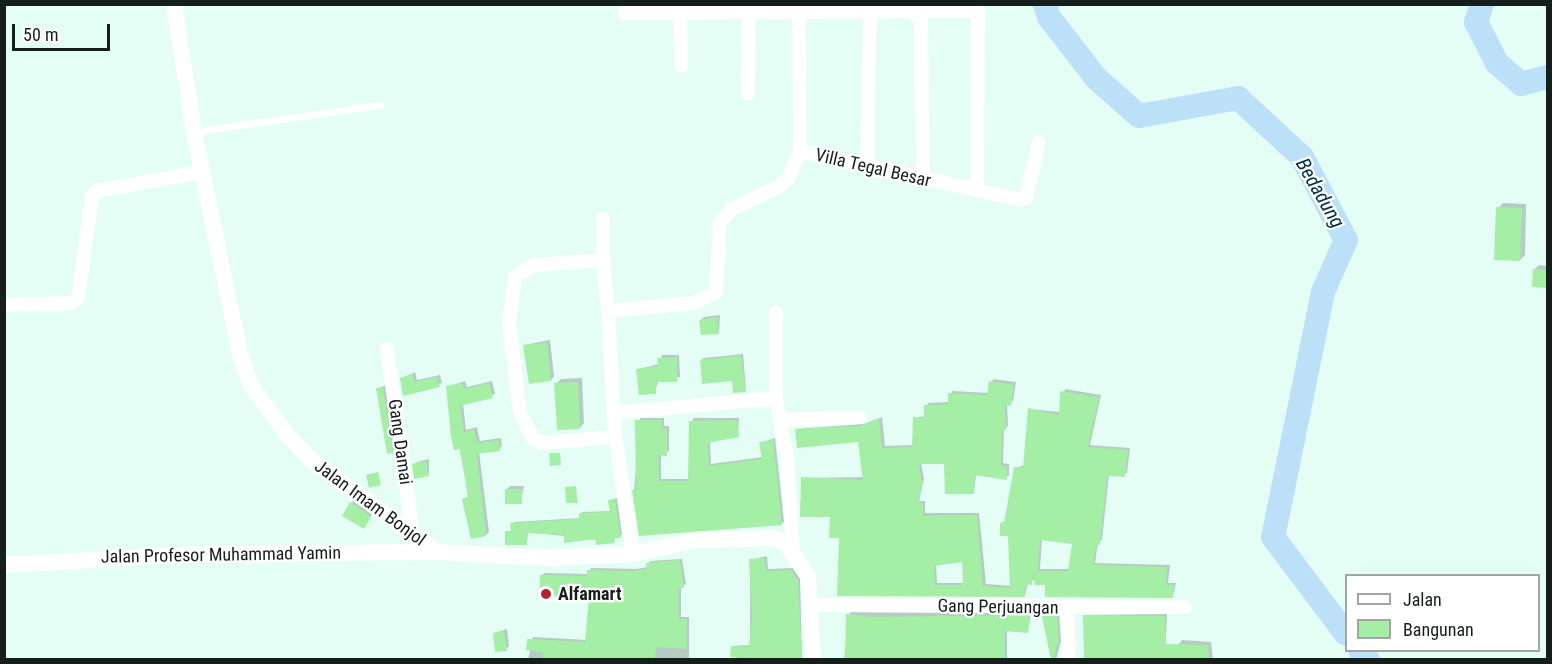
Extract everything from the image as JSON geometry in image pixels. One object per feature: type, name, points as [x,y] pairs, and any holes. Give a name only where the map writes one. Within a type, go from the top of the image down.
[{"type":"street","name":"Jalan Imam Bonjol","points":[[174,4],[194,132],[240,355],[251,386],[268,414],[311,460],[437,552],[549,558],[633,554],[708,540],[773,538],[793,550]]},
{"type":"street","points":[[799,7],[800,152]]},
{"type":"street","points":[[625,13],[799,7],[912,11],[978,8],[977,190]]},
{"type":"street","points":[[748,94],[749,8]]},
{"type":"street","points":[[867,166],[870,10]]},
{"type":"street","points":[[912,11],[921,20],[923,179]]},
{"type":"street","points":[[680,12],[681,66]]},
{"type":"street","name":"Villa Tegal Besar","points":[[608,310],[694,303],[716,292],[720,222],[732,209],[780,186],[788,179],[800,152],[1021,200],[1026,198],[1039,142]]},
{"type":"street","points":[[4,305],[71,303],[78,298],[92,197],[97,191],[202,172]]},
{"type":"street","points":[[603,219],[603,260],[615,437],[633,554]]},
{"type":"street","points":[[603,260],[534,265],[522,271],[515,277],[509,323],[520,413],[533,438],[541,443],[615,437]]},
{"type":"street","points":[[776,312],[776,398],[782,420],[793,550],[808,576],[812,605],[813,660]]},
{"type":"street","name":"Gang Damai","points":[[387,349],[413,534]]},
{"type":"street","points":[[615,413],[776,398]]},
{"type":"street","points":[[782,420],[860,417]]},
{"type":"street","name":"Jalan Profesor Muhammad Yamin","points":[[4,565],[199,554],[437,552]]},
{"type":"street","name":"Gang Perjuangan","points":[[812,605],[1185,607]]},
{"type":"street","points":[[1067,608],[1069,660]]},
{"type":"lane","points":[[194,132],[380,105]]},
{"type":"building","points":[[1496,207],[1522,208],[1520,261],[1494,260]]},
{"type":"building","points":[[1533,269],[1548,270],[1548,288],[1532,287]]},
{"type":"building","points":[[717,317],[719,334],[701,335],[699,320]]},
{"type":"building","points":[[547,343],[551,381],[529,384],[523,345]]},
{"type":"building","points":[[741,356],[746,392],[733,393],[732,381],[702,384],[700,360]]},
{"type":"building","points":[[677,357],[677,382],[656,382],[656,394],[639,395],[636,369],[658,366],[657,358]]},
{"type":"building","points":[[413,374],[414,382],[437,377],[440,387],[403,396],[400,378]]},
{"type":"building","points":[[989,381],[1014,385],[1011,406],[1005,405],[1006,430],[1002,430],[1001,466],[1007,466],[1007,480],[974,475],[974,494],[945,494],[944,464],[919,464],[922,483],[918,503],[923,503],[923,516],[977,515],[983,586],[1010,588],[1008,536],[1000,536],[1000,523],[1004,523],[1014,467],[1023,468],[1028,408],[1059,415],[1060,391],[1099,397],[1088,447],[1128,450],[1125,477],[1107,476],[1100,545],[1096,545],[1093,565],[1167,567],[1166,585],[1174,585],[1173,598],[1045,597],[1045,585],[1035,585],[1033,575],[1032,585],[1026,584],[1025,597],[837,596],[839,538],[829,538],[830,517],[800,517],[801,477],[863,480],[858,442],[797,448],[795,429],[860,426],[879,419],[882,448],[912,447],[913,417],[924,418],[924,405],[948,404],[948,393],[987,395]],"holes":[[[1040,540],[1072,544],[1068,571],[1038,571]],[[962,562],[963,585],[935,585],[934,566]]]},
{"type":"building","points":[[578,382],[580,429],[557,430],[554,383]]},
{"type":"building","points":[[462,383],[464,389],[489,383],[493,398],[460,406],[464,432],[474,429],[477,443],[499,440],[500,451],[477,454],[486,536],[471,539],[462,499],[468,497],[460,449],[454,450],[451,437],[446,386]]},
{"type":"building","points":[[383,387],[393,453],[387,454],[376,388]]},
{"type":"building","points":[[635,420],[662,420],[662,428],[667,428],[667,456],[658,455],[659,481],[688,481],[689,421],[737,420],[739,437],[708,443],[709,466],[762,459],[759,442],[773,440],[782,525],[639,536],[632,490],[636,490]]},
{"type":"building","points":[[549,453],[560,453],[561,465],[550,466]]},
{"type":"building","points":[[426,461],[429,476],[414,479],[412,464]]},
{"type":"building","points":[[378,472],[381,485],[369,488],[366,475]]},
{"type":"building","points":[[576,486],[578,503],[566,503],[565,487]]},
{"type":"building","points":[[505,489],[522,489],[522,504],[505,504]]},
{"type":"building","points":[[615,499],[621,538],[614,538],[615,543],[596,545],[596,539],[564,543],[564,535],[527,533],[527,545],[505,545],[505,531],[511,531],[510,523],[579,519],[579,513],[610,512],[608,500]]},
{"type":"building","points":[[350,502],[371,517],[364,529],[342,516]]},
{"type":"building","points":[[765,558],[766,571],[791,570],[798,580],[802,660],[730,657],[731,646],[749,647],[752,618],[749,559]]},
{"type":"building","points":[[680,560],[684,588],[679,588],[679,619],[687,619],[687,649],[656,647],[655,660],[543,660],[543,653],[526,650],[527,639],[585,642],[589,597],[540,596],[540,575],[587,576],[587,570],[632,571],[647,569],[646,563]]},
{"type":"building","points":[[846,614],[870,617],[1030,615],[1028,633],[1005,631],[1005,658],[845,660]]},
{"type":"building","points":[[1057,615],[1059,645],[1056,646],[1055,660],[1051,660],[1042,616]]},
{"type":"building","points":[[1083,615],[1165,616],[1166,644],[1208,645],[1209,660],[1084,658]]},
{"type":"building","points":[[504,631],[507,651],[495,652],[493,633]]},
{"type":"waterway","name":"Bedadung","points":[[1045,4],[1049,17],[1096,78],[1139,116],[1238,98],[1302,157],[1346,240],[1323,292],[1273,537],[1345,633]]},
{"type":"waterway","points":[[1482,4],[1476,22],[1497,63],[1521,84],[1548,77]]},
{"type":"waterway","name":"Bedadung","points":[[1362,652],[1368,660]]},
{"type":"place","name":"Alfamart","points":[[546,594]]}]
